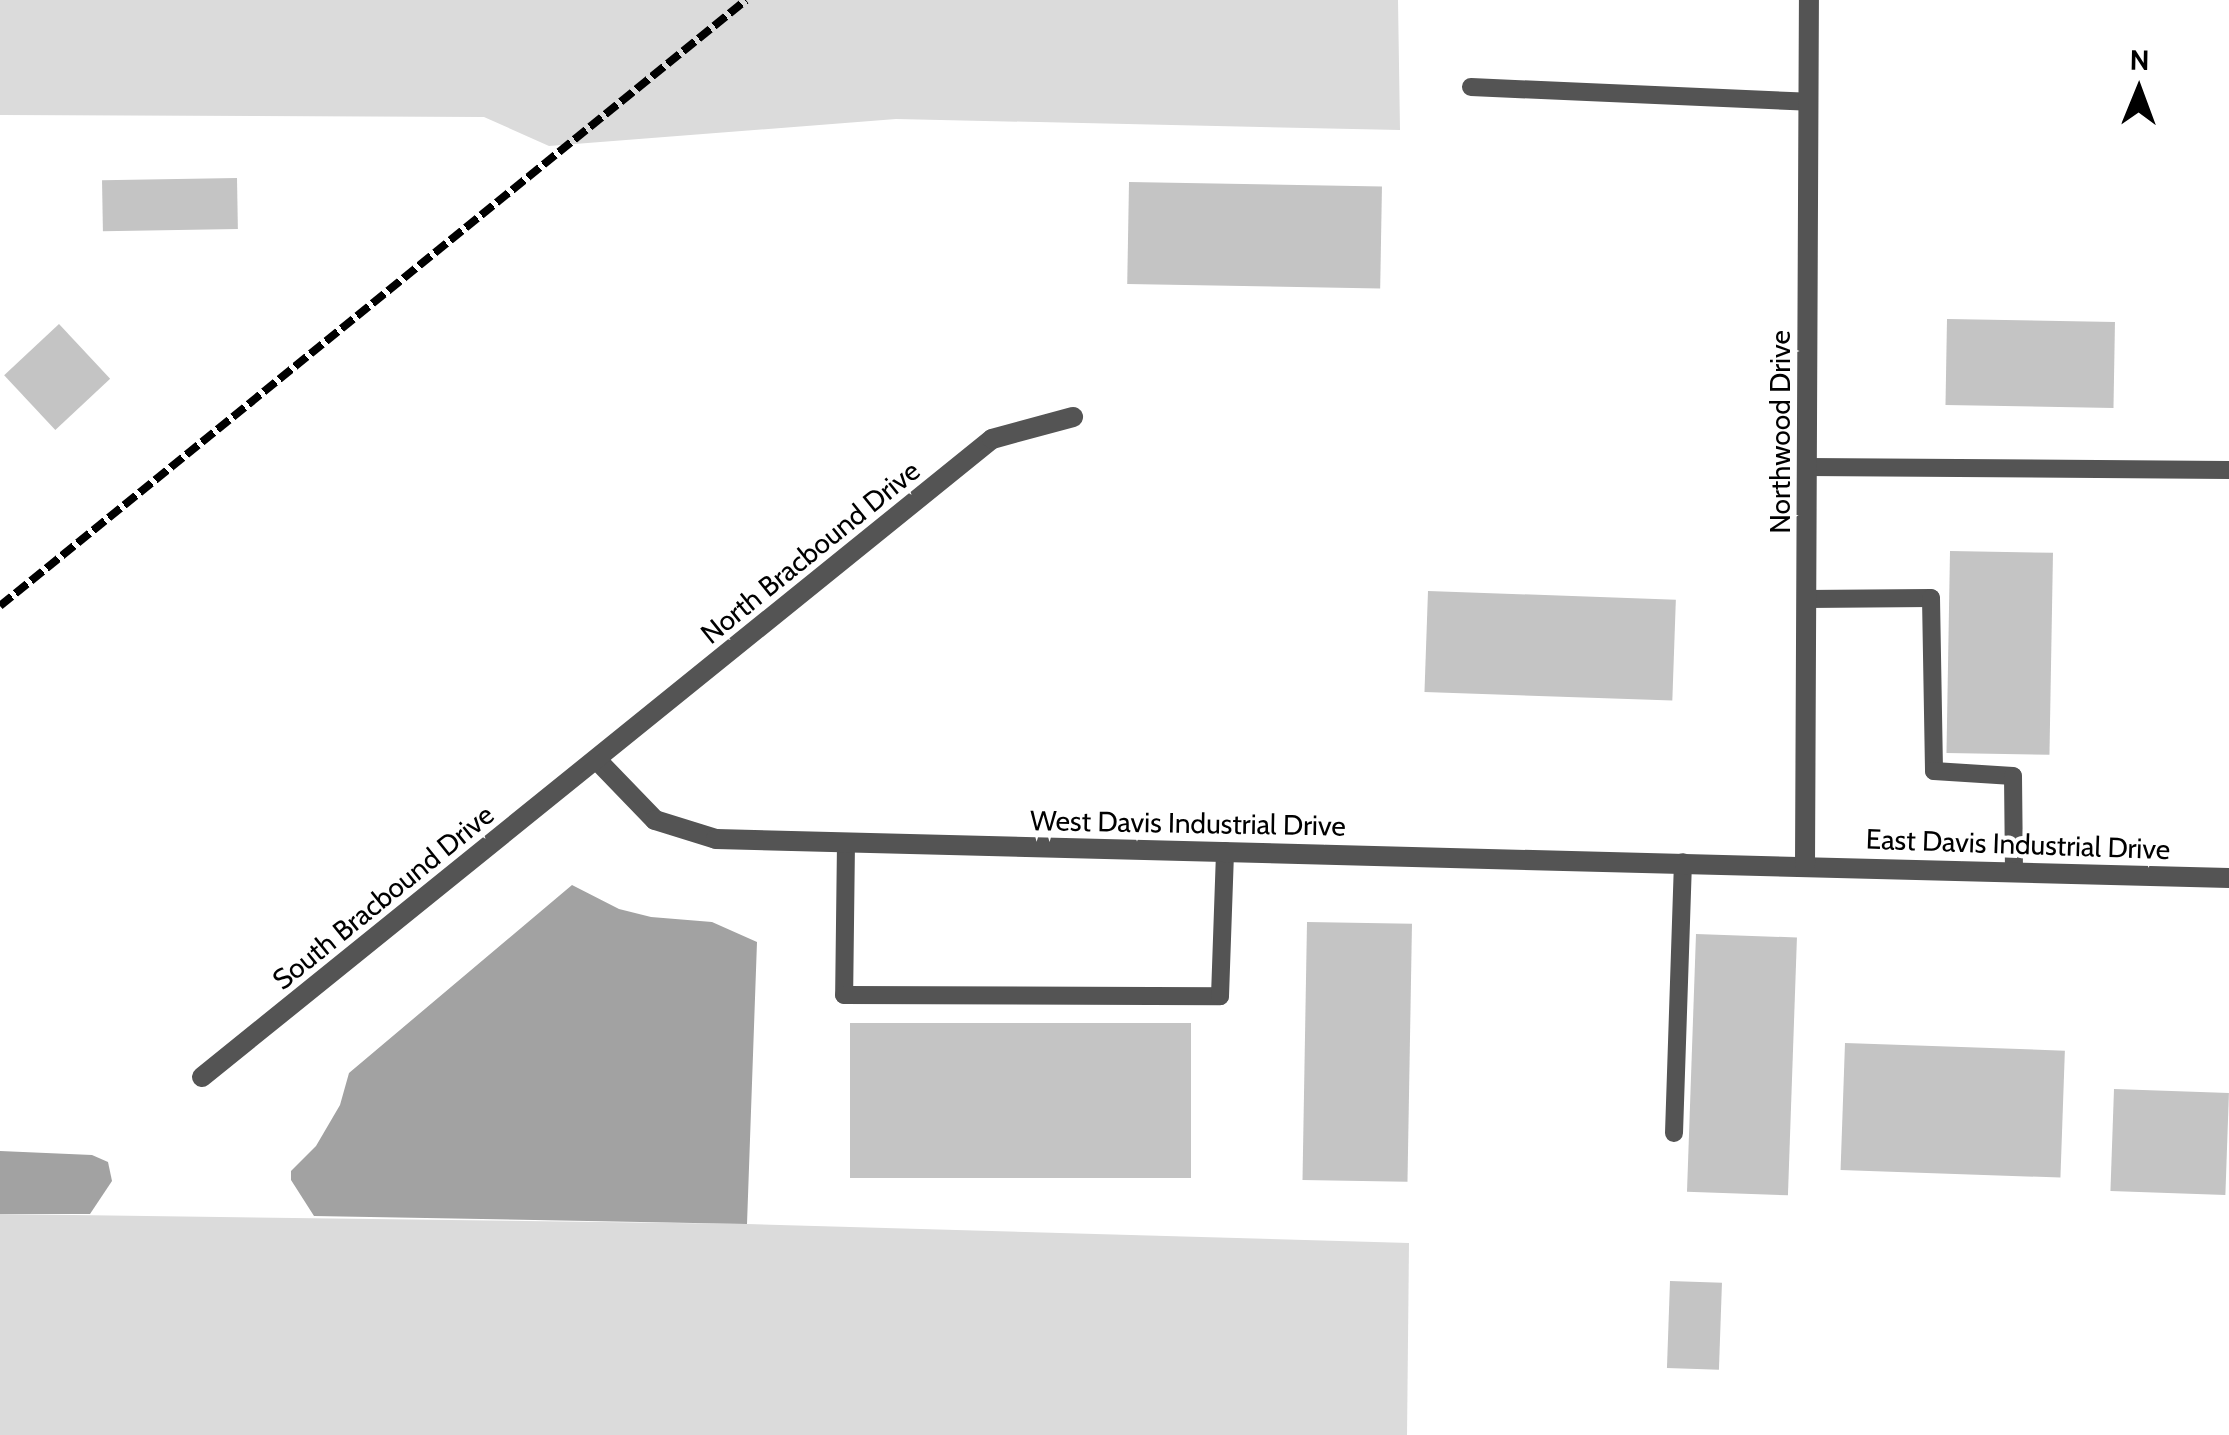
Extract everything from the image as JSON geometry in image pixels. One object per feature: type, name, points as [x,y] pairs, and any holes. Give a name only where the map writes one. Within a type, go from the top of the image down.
[{"type":"street","name":"Northwood Drive","points":[[1805,865],[1809,0]]},
{"type":"street","name":"North Bracbound Drive","points":[[598,760],[992,439],[1073,417]]},
{"type":"street","name":"West Davis Industrial Drive","points":[[598,760],[655,820],[716,840],[1805,865]]},
{"type":"street","name":"South Bracbound Drive","points":[[202,1077],[598,760]]},
{"type":"street","name":"East Davis Industrial Drive","points":[[1805,865],[2229,878]]},
{"type":"lane","points":[[1472,87],[1809,102]]},
{"type":"lane","points":[[1807,467],[2229,470]]},
{"type":"lane","points":[[1806,599],[1932,598],[1934,771],[2014,776],[2014,872]]},
{"type":"lane","points":[[846,842],[844,995],[1220,996],[1225,851]]},
{"type":"lane","points":[[1674,1133],[1683,862]]},
{"type":"shaded area","points":[[0,0],[1398,0],[1400,130],[896,119],[549,146],[484,117],[0,115]]},
{"type":"shaded area","points":[[572,885],[619,909],[651,917],[712,922],[757,942],[747,1224],[314,1216],[291,1180],[291,1171],[316,1146],[340,1105],[349,1073]]},
{"type":"shaded area","points":[[0,1151],[92,1155],[108,1162],[112,1181],[90,1214],[0,1214]]},
{"type":"shaded area","points":[[0,1214],[747,1224],[1409,1243],[1407,1435],[0,1435]]},
{"type":"building","points":[[237,178],[238,229],[103,231],[102,180]]},
{"type":"building","points":[[1129,182],[1382,186],[1380,288],[1127,284]]},
{"type":"building","points":[[1947,319],[2115,322],[2113,408],[1945,405]]},
{"type":"building","points":[[59,324],[110,379],[55,430],[4,375]]},
{"type":"building","points":[[1950,551],[2053,553],[2049,755],[1946,753]]},
{"type":"building","points":[[1428,591],[1676,600],[1672,701],[1424,692]]},
{"type":"building","points":[[1307,922],[1412,924],[1407,1182],[1302,1180]]},
{"type":"building","points":[[1696,934],[1797,938],[1788,1195],[1687,1192]]},
{"type":"building","points":[[850,1023],[1191,1023],[1191,1178],[850,1178]]},
{"type":"building","points":[[1845,1043],[2065,1051],[2060,1178],[1841,1170]]},
{"type":"building","points":[[2114,1089],[2229,1093],[2225,1195],[2110,1191]]},
{"type":"building","points":[[1670,1281],[1722,1283],[1719,1370],[1667,1368]]},
{"type":"railway","points":[[0,606],[746,0]]}]
